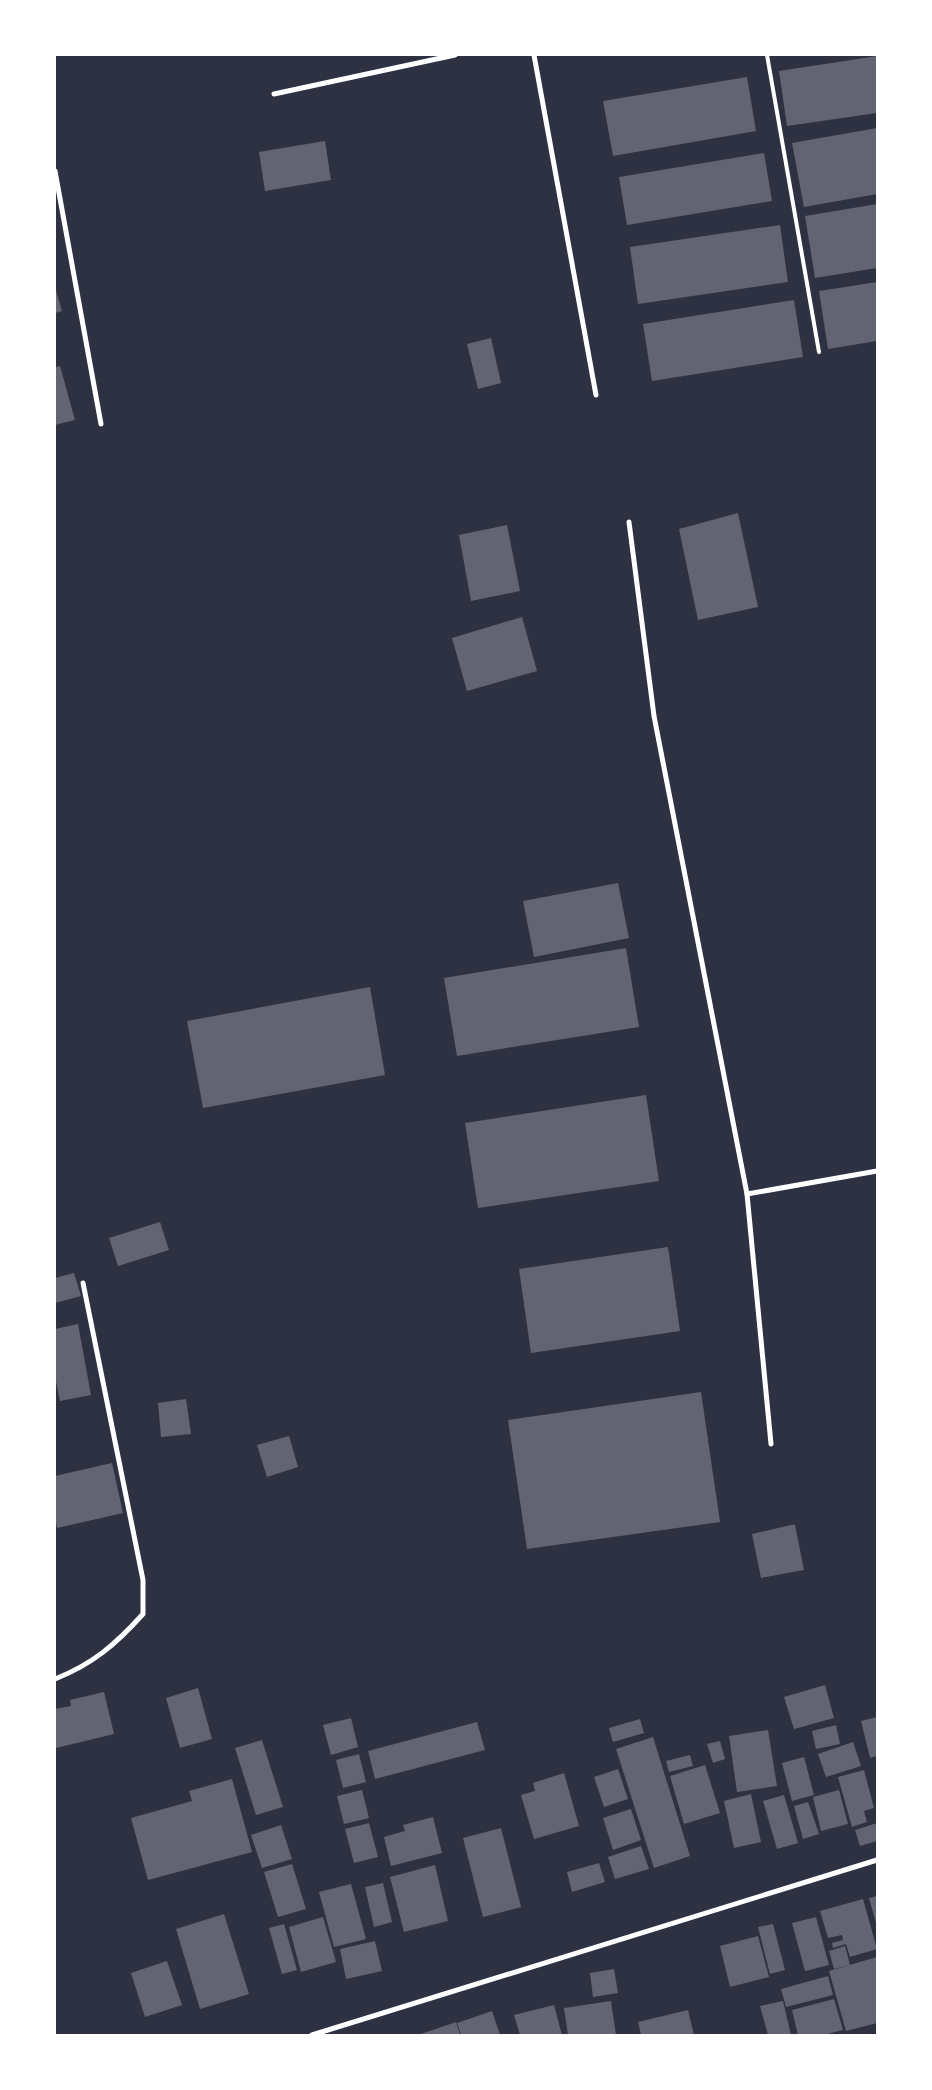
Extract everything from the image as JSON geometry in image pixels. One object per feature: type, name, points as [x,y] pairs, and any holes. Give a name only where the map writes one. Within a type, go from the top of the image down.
[{"type":"street","points":[[274,94],[456,55]]},
{"type":"street","points":[[534,55],[596,395]]},
{"type":"street","points":[[55,171],[101,424]]},
{"type":"street","points":[[628,522],[654,716],[747,1194],[770,1444]]},
{"type":"street","points":[[747,1194],[877,1171]]},
{"type":"street","points":[[55,1679],[82,1668],[118,1642],[143,1614],[143,1580],[83,1283]]},
{"type":"street","points":[[312,2035],[877,1860]]},
{"type":"lane","points":[[767,55],[819,352]]},
{"type":"building","points":[[877,56],[877,113],[787,126],[779,71]]},
{"type":"building","points":[[747,77],[756,131],[613,156],[603,101]]},
{"type":"building","points":[[877,128],[877,194],[804,207],[792,143]]},
{"type":"building","points":[[325,141],[331,180],[265,191],[259,152]]},
{"type":"building","points":[[764,153],[772,201],[627,225],[619,177]]},
{"type":"building","points":[[877,204],[877,268],[815,278],[805,216]]},
{"type":"building","points":[[780,225],[788,282],[638,304],[630,247]]},
{"type":"building","points":[[877,282],[877,341],[828,349],[819,291]]},
{"type":"building","points":[[55,287],[62,311],[55,313]]},
{"type":"building","points":[[794,300],[803,357],[652,381],[643,324]]},
{"type":"building","points":[[491,338],[501,383],[478,389],[467,344]]},
{"type":"building","points":[[60,366],[75,420],[55,425],[55,367]]},
{"type":"building","points":[[738,513],[758,607],[698,620],[679,529]]},
{"type":"building","points":[[507,525],[520,591],[471,601],[459,535]]},
{"type":"building","points":[[522,617],[537,671],[467,691],[452,638]]},
{"type":"building","points":[[618,883],[629,938],[534,957],[523,901]]},
{"type":"building","points":[[626,948],[639,1027],[457,1056],[444,978]]},
{"type":"building","points":[[370,987],[385,1075],[203,1108],[187,1021]]},
{"type":"building","points":[[646,1095],[659,1181],[478,1208],[465,1123]]},
{"type":"building","points":[[160,1222],[169,1250],[118,1266],[109,1238]]},
{"type":"building","points":[[668,1247],[680,1331],[531,1353],[519,1269]]},
{"type":"building","points":[[74,1273],[81,1296],[55,1303],[55,1278]]},
{"type":"building","points":[[78,1324],[91,1395],[60,1401],[55,1377],[55,1329]]},
{"type":"building","points":[[701,1392],[720,1522],[527,1549],[508,1420]]},
{"type":"building","points":[[186,1399],[191,1434],[161,1437],[158,1403]]},
{"type":"building","points":[[289,1436],[298,1467],[267,1477],[257,1445]]},
{"type":"building","points":[[112,1463],[123,1513],[57,1528],[55,1517],[55,1476]]},
{"type":"building","points":[[795,1525],[804,1570],[761,1578],[752,1534]]},
{"type":"building","points":[[825,1685],[834,1718],[794,1729],[784,1697]]},
{"type":"building","points":[[198,1688],[212,1739],[180,1748],[166,1698]]},
{"type":"building","points":[[104,1692],[114,1734],[56,1748],[55,1709],[71,1706],[70,1700]]},
{"type":"building","points":[[877,1717],[877,1756],[870,1758],[861,1721]]},
{"type":"building","points":[[351,1718],[358,1747],[331,1755],[323,1725]]},
{"type":"building","points":[[640,1719],[644,1733],[613,1742],[609,1728]]},
{"type":"building","points":[[477,1722],[485,1750],[375,1779],[368,1751]]},
{"type":"building","points":[[836,1725],[840,1744],[816,1749],[812,1731]]},
{"type":"building","points":[[768,1730],[777,1786],[737,1792],[729,1736]]},
{"type":"building","points":[[653,1737],[690,1856],[654,1868],[616,1749]]},
{"type":"building","points":[[262,1740],[283,1807],[256,1815],[235,1748]]},
{"type":"building","points":[[720,1741],[725,1759],[713,1763],[707,1744]]},
{"type":"building","points":[[853,1742],[861,1766],[826,1777],[818,1754]]},
{"type":"building","points":[[359,1754],[366,1782],[343,1788],[336,1760]]},
{"type":"building","points":[[690,1755],[693,1766],[669,1772],[666,1761]]},
{"type":"building","points":[[804,1757],[814,1795],[792,1801],[782,1763]]},
{"type":"building","points":[[705,1765],[720,1813],[684,1824],[670,1776]]},
{"type":"building","points":[[618,1769],[628,1799],[604,1807],[594,1777]]},
{"type":"building","points":[[864,1770],[874,1808],[864,1811],[867,1822],[852,1827],[838,1777]]},
{"type":"building","points":[[564,1773],[579,1826],[534,1839],[521,1795],[535,1791],[533,1783]]},
{"type":"building","points":[[232,1779],[252,1852],[148,1880],[131,1818],[192,1801],[189,1791]]},
{"type":"building","points":[[362,1790],[369,1818],[344,1824],[337,1796]]},
{"type":"building","points":[[839,1790],[848,1824],[821,1831],[813,1797]]},
{"type":"building","points":[[751,1794],[761,1842],[734,1848],[724,1801]]},
{"type":"building","points":[[784,1795],[798,1843],[777,1849],[763,1801]]},
{"type":"building","points":[[808,1802],[819,1834],[803,1839],[794,1806]]},
{"type":"building","points":[[631,1809],[641,1840],[613,1850],[603,1818]]},
{"type":"building","points":[[433,1817],[442,1853],[391,1866],[384,1837],[405,1831],[403,1825]]},
{"type":"building","points":[[369,1823],[378,1857],[354,1863],[345,1829]]},
{"type":"building","points":[[877,1823],[877,1841],[860,1846],[855,1830]]},
{"type":"building","points":[[281,1825],[292,1859],[262,1868],[251,1835]]},
{"type":"building","points":[[501,1828],[521,1907],[483,1917],[463,1838]]},
{"type":"building","points":[[641,1846],[649,1869],[615,1879],[608,1857]]},
{"type":"building","points":[[599,1863],[605,1882],[572,1892],[567,1872]]},
{"type":"building","points":[[292,1864],[306,1909],[278,1917],[264,1872]]},
{"type":"building","points":[[435,1865],[448,1921],[404,1932],[390,1877]]},
{"type":"building","points":[[383,1883],[392,1922],[374,1927],[365,1887]]},
{"type":"building","points":[[351,1884],[366,1939],[334,1947],[319,1892]]},
{"type":"building","points":[[877,1896],[877,1923],[876,1923],[869,1898]]},
{"type":"building","points":[[863,1899],[877,1949],[850,1957],[846,1944],[833,1948],[832,1943],[843,1940],[842,1935],[828,1938],[820,1911]]},
{"type":"building","points":[[224,1914],[249,1994],[200,2009],[176,1929]]},
{"type":"building","points":[[323,1917],[336,1962],[301,1972],[289,1927]]},
{"type":"building","points":[[816,1917],[829,1965],[805,1971],[792,1923]]},
{"type":"building","points":[[284,1924],[297,1970],[282,1974],[269,1928]]},
{"type":"building","points":[[773,1924],[785,1970],[770,1974],[758,1927]]},
{"type":"building","points":[[758,1936],[769,1977],[730,1987],[720,1946]]},
{"type":"building","points":[[375,1941],[382,1971],[346,1979],[340,1949]]},
{"type":"building","points":[[845,1946],[850,1965],[834,1969],[829,1951]]},
{"type":"building","points":[[877,1957],[877,2023],[846,2031],[829,1971]]},
{"type":"building","points":[[167,1961],[182,2005],[145,2017],[131,1973]]},
{"type":"building","points":[[614,1969],[618,1993],[593,1997],[590,1973]]},
{"type":"building","points":[[828,1976],[833,1995],[786,2007],[781,1989]]},
{"type":"building","points":[[834,1999],[843,2030],[823,2035],[798,2035],[792,2010]]},
{"type":"building","points":[[611,2001],[616,2035],[568,2035],[564,2008]]},
{"type":"building","points":[[783,2001],[791,2035],[768,2035],[760,2006]]},
{"type":"building","points":[[554,2005],[562,2035],[520,2035],[514,2015]]},
{"type":"building","points":[[688,2010],[694,2035],[641,2035],[638,2022]]},
{"type":"building","points":[[492,2011],[500,2035],[461,2035],[457,2023]]},
{"type":"building","points":[[456,2022],[460,2035],[418,2035]]}]
